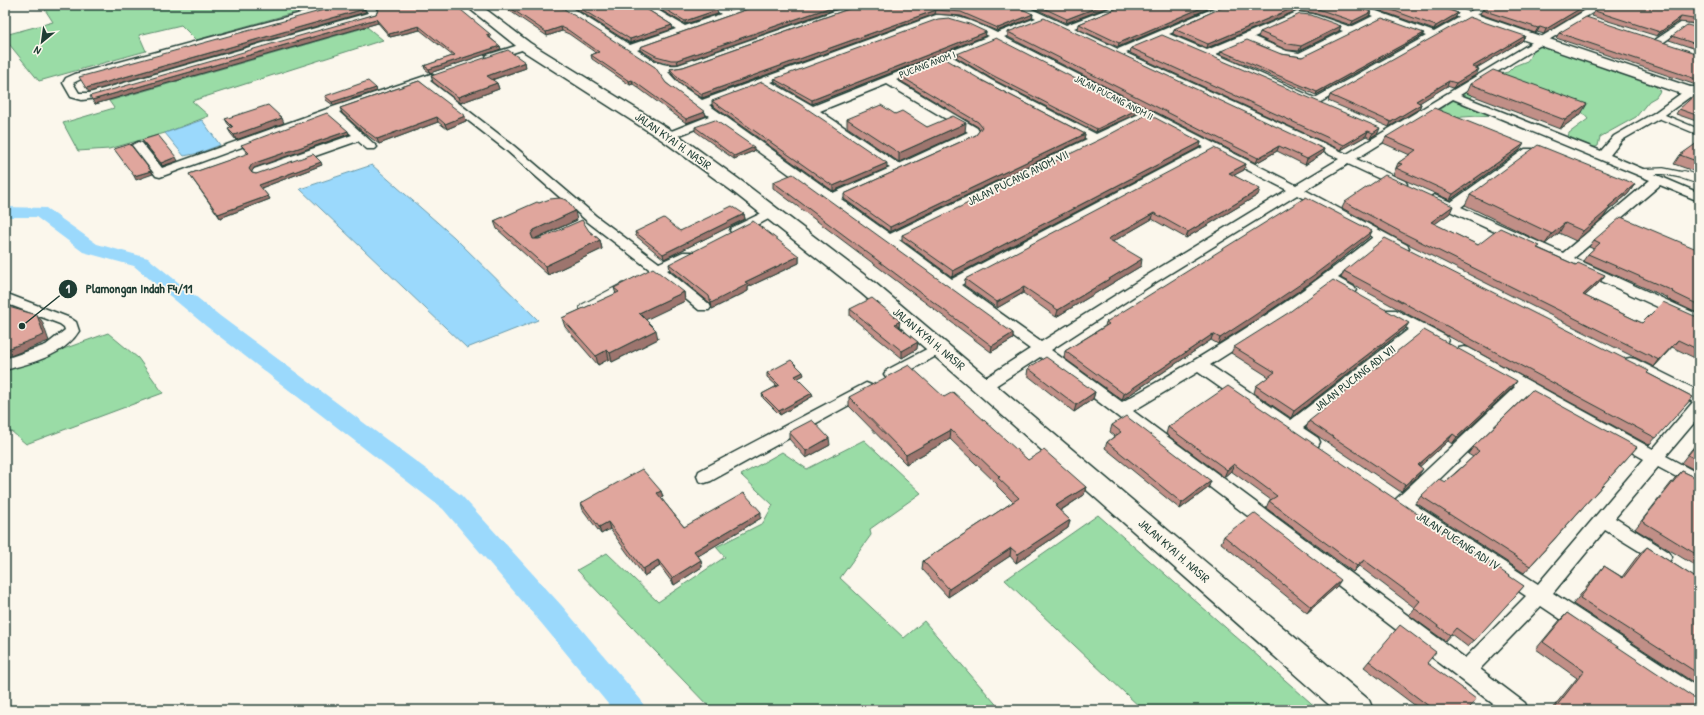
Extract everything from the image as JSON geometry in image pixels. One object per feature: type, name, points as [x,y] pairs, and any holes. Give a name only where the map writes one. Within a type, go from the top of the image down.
[{"type":"main road","name":"JALAN KYAI H. NASIR","points":[[472,5],[525,46],[668,136],[868,288],[940,347],[1358,710]]},
{"type":"main road","points":[[1436,5],[1543,39],[1695,92]]},
{"type":"main road","points":[[1448,5],[1470,15]]},
{"type":"street","points":[[340,5],[79,76],[70,80],[68,83],[75,95],[82,97],[90,96],[374,14],[368,5]]},
{"type":"street","points":[[561,5],[629,49],[662,68],[679,68],[861,5]]},
{"type":"street","points":[[642,5],[684,30]]},
{"type":"street","points":[[713,5],[729,14]]},
{"type":"street","points":[[629,49],[729,14],[760,5]]},
{"type":"street","points":[[1017,5],[1347,160],[1410,188]]},
{"type":"street","points":[[1067,28],[1126,5]]},
{"type":"street","points":[[1119,52],[1229,5]]},
{"type":"street","points":[[1351,5],[1434,35]]},
{"type":"street","points":[[1317,101],[1488,5]]},
{"type":"street","points":[[984,386],[1040,349],[1296,190],[1600,5]]},
{"type":"street","points":[[1207,54],[1279,21],[1301,14],[1351,30]]},
{"type":"street","points":[[1245,37],[1285,54],[1300,56],[1380,16]]},
{"type":"street","points":[[1581,16],[1595,21]]},
{"type":"street","name":"JALAN PUCANG ANOM II","points":[[699,105],[936,18],[956,18],[1296,190],[1413,253]]},
{"type":"street","name":"PUCANG ANOM I","points":[[812,110],[1043,18]]},
{"type":"street","points":[[1672,46],[1655,40],[1682,25],[1699,29]]},
{"type":"street","points":[[1161,34],[1331,108]]},
{"type":"street","points":[[483,60],[525,46]]},
{"type":"street","points":[[945,57],[987,82],[1098,140]]},
{"type":"street","points":[[662,68],[662,73],[668,80],[699,105],[832,198],[1040,349],[1518,710]]},
{"type":"street","points":[[138,145],[160,174],[331,111],[442,74]]},
{"type":"street","points":[[832,198],[896,168],[971,136],[974,131],[887,79]]},
{"type":"street","points":[[422,80],[510,148],[589,220],[655,271],[704,306]]},
{"type":"street","points":[[762,81],[812,110],[896,168]]},
{"type":"street","points":[[1603,156],[1618,138],[1695,92]]},
{"type":"street","points":[[1451,95],[1603,156],[1699,197]]},
{"type":"street","points":[[331,111],[371,147]]},
{"type":"street","name":"JALAN PUCANG ANOM VII","points":[[888,240],[1098,140],[1148,114]]},
{"type":"street","points":[[668,136],[716,117]]},
{"type":"street","points":[[1375,127],[1390,133]]},
{"type":"street","points":[[258,172],[360,136]]},
{"type":"street","points":[[951,285],[1212,147]]},
{"type":"street","points":[[1452,208],[1529,151]]},
{"type":"street","points":[[1565,259],[1658,180]]},
{"type":"street","points":[[1424,195],[1699,321]]},
{"type":"street","points":[[726,236],[770,213]]},
{"type":"street","points":[[1614,217],[1628,223]]},
{"type":"street","points":[[1121,410],[1200,366],[1329,279],[1381,237]]},
{"type":"street","points":[[655,271],[700,249]]},
{"type":"street","points":[[1329,279],[1364,298]]},
{"type":"street","points":[[5,365],[47,351],[63,341],[72,331],[71,325],[65,321],[9,302]]},
{"type":"street","points":[[1377,305],[1699,482]]},
{"type":"street","name":"JALAN PUCANG ADI VII","points":[[1291,429],[1419,328]]},
{"type":"street","points":[[705,476],[940,347]]},
{"type":"street","points":[[1615,356],[1699,398]]},
{"type":"street","points":[[1200,366],[1324,451]]},
{"type":"street","name":"JALAN PUCANG ADI IV","points":[[1526,386],[1395,500],[1541,594],[1699,700]]},
{"type":"street","points":[[1466,670],[1541,594],[1699,406]]},
{"type":"street","points":[[1603,520],[1680,568]]},
{"type":"lane","points":[[1658,115],[1699,132]]},
{"type":"lane","points":[[1640,172],[1654,170],[1668,171],[1699,180]]},
{"type":"lane","points":[[584,308],[631,283]]},
{"type":"green space","points":[[42,5],[314,5],[315,7],[196,40],[181,25],[139,35],[146,51],[39,81],[5,39],[5,35],[53,22]]},
{"type":"green space","points":[[367,27],[383,40],[192,101],[209,116],[165,133],[109,149],[78,151],[63,123],[114,108],[109,101]]},
{"type":"green space","points":[[1538,46],[1544,46],[1612,71],[1645,81],[1660,91],[1656,97],[1649,101],[1636,117],[1600,137],[1598,146],[1590,148],[1582,146],[1568,137],[1569,133],[1588,119],[1582,112],[1473,93],[1471,99],[1483,105],[1493,115],[1448,118],[1439,112],[1440,109],[1457,98],[1459,84],[1469,78],[1482,78],[1508,72],[1514,66],[1527,61],[1532,51]]},
{"type":"green space","points":[[108,333],[138,358],[163,393],[26,444],[11,431],[5,433],[5,370]]},
{"type":"green space","points":[[864,440],[921,493],[870,529],[871,535],[840,578],[904,638],[924,621],[1001,710],[712,710],[577,570],[607,553],[658,602],[725,557],[716,547],[763,523],[773,505],[741,475],[782,452],[807,469]]},
{"type":"green space","points":[[1098,515],[1319,710],[1143,710],[1005,580]]},
{"type":"water","points":[[202,120],[220,145],[199,153],[184,156],[165,133]]},
{"type":"water","points":[[372,165],[454,237],[538,320],[467,348],[300,189]]},
{"type":"building","points":[[342,5],[362,5],[364,9],[86,88],[79,77]]},
{"type":"building","points":[[376,5],[455,5],[490,34],[486,35],[500,46],[429,69],[424,66],[455,55],[419,26],[389,34],[376,19],[92,100],[90,96],[376,14],[379,10]]},
{"type":"building","points":[[506,5],[558,5],[655,67],[666,83],[705,112],[686,119],[632,80],[629,81],[591,55],[599,52],[568,30],[561,27],[546,32]]},
{"type":"building","points":[[575,5],[640,5],[672,25],[630,39]]},
{"type":"building","points":[[658,5],[710,5],[717,10],[685,21]]},
{"type":"building","points":[[759,5],[837,5],[677,60],[656,56],[640,47]]},
{"type":"building","points":[[860,5],[1013,5],[1033,14],[998,28],[961,12],[936,10],[702,94],[679,79],[670,69],[683,67]]},
{"type":"building","points":[[1037,5],[1103,5],[1067,19]]},
{"type":"building","points":[[1125,5],[1208,5],[1119,43],[1079,24]]},
{"type":"building","points":[[1228,5],[1355,5],[1371,12],[1353,21],[1315,8],[1298,6],[1208,44],[1174,29]]},
{"type":"building","points":[[1378,5],[1433,5],[1458,13],[1436,26]]},
{"type":"building","points":[[1490,5],[1586,5],[1546,29],[1540,27],[1538,28],[1482,10]]},
{"type":"building","points":[[1603,5],[1699,5],[1699,20],[1681,17],[1660,32],[1595,11]]},
{"type":"building","points":[[1300,14],[1311,15],[1341,26],[1301,46],[1289,44],[1260,32]]},
{"type":"building","points":[[1469,17],[1525,36],[1472,67],[1479,69],[1456,83],[1449,81],[1416,101],[1421,104],[1391,122],[1330,95]]},
{"type":"building","points":[[1586,17],[1699,54],[1699,80],[1559,33]]},
{"type":"building","points":[[949,18],[969,24],[986,32],[812,100],[774,79],[938,19]]},
{"type":"building","points":[[1044,18],[1324,149],[1307,159],[1279,146],[1258,158],[1008,32]]},
{"type":"building","points":[[1382,18],[1424,33],[1317,92],[1221,51],[1247,40],[1281,54],[1302,57]]},
{"type":"building","points":[[1687,25],[1699,28],[1699,45],[1672,36]]},
{"type":"building","points":[[1162,35],[1380,128],[1373,133],[1368,131],[1344,145],[1131,48]]},
{"type":"building","points":[[996,38],[1136,110],[1097,129],[992,75],[957,54]]},
{"type":"building","points":[[508,50],[525,62],[487,76],[497,83],[458,97],[431,76]]},
{"type":"building","points":[[944,58],[983,81],[1085,134],[890,227],[844,194],[976,135],[982,127],[978,122],[900,76]]},
{"type":"building","points":[[1493,70],[1587,104],[1565,120],[1470,84]]},
{"type":"building","points":[[368,81],[376,88],[332,102],[325,96]]},
{"type":"building","points":[[419,81],[465,116],[445,124],[437,117],[377,139],[362,128],[340,108]]},
{"type":"building","points":[[762,82],[800,104],[887,163],[833,186],[712,101]]},
{"type":"building","points":[[1696,94],[1699,95],[1699,116],[1679,109]]},
{"type":"building","points":[[268,105],[282,118],[234,135],[228,129],[233,127],[225,119]]},
{"type":"building","points":[[881,105],[895,114],[902,111],[927,127],[953,116],[966,123],[899,153],[847,119]]},
{"type":"building","points":[[1434,108],[1524,144],[1453,194],[1396,168],[1402,164],[1398,163],[1416,150],[1386,137]]},
{"type":"building","points":[[327,113],[348,131],[252,164],[249,169],[252,173],[256,174],[313,154],[321,162],[259,185],[268,196],[218,214],[189,174],[249,153],[241,145]]},
{"type":"building","points":[[1148,114],[1201,142],[953,271],[902,235],[1103,138]]},
{"type":"building","points":[[715,120],[754,147],[734,156],[695,127]]},
{"type":"building","points":[[158,135],[176,157],[161,163],[142,140]]},
{"type":"building","points":[[1699,143],[1699,162],[1680,155]]},
{"type":"building","points":[[130,144],[151,171],[134,176],[114,149]]},
{"type":"building","points":[[1538,145],[1635,184],[1583,231],[1565,223],[1552,234],[1470,195]]},
{"type":"building","points":[[1214,148],[1246,164],[1229,173],[1260,189],[1188,232],[1154,213],[1108,239],[1142,259],[1058,310],[1024,287],[997,302],[965,279]]},
{"type":"building","points":[[793,174],[1013,333],[992,346],[773,182]]},
{"type":"building","points":[[1385,175],[1453,206],[1431,222],[1478,245],[1500,228],[1540,246],[1537,248],[1576,265],[1578,263],[1605,275],[1583,295],[1642,323],[1663,302],[1699,318],[1699,350],[1678,340],[1659,360],[1401,232],[1345,202]]},
{"type":"building","points":[[1306,197],[1372,231],[1314,275],[1252,317],[1220,338],[1213,334],[1124,394],[1065,351],[1109,324],[1106,322]]},
{"type":"building","points":[[560,198],[567,200],[575,211],[534,230],[531,234],[533,239],[539,239],[582,220],[589,231],[600,240],[545,266],[494,221],[537,202],[539,203],[550,199]]},
{"type":"building","points":[[732,206],[744,214],[663,254],[635,232],[664,218],[680,231]]},
{"type":"building","points":[[1621,217],[1699,250],[1699,305],[1672,292],[1673,291],[1588,254],[1600,243],[1594,240]]},
{"type":"building","points":[[753,221],[799,256],[745,282],[748,284],[711,303],[709,296],[669,264]]},
{"type":"building","points":[[1385,238],[1649,371],[1647,373],[1693,397],[1656,438],[1344,271]]},
{"type":"building","points":[[653,268],[684,292],[639,313],[656,330],[610,353],[607,350],[596,356],[562,318],[619,292],[614,288]]},
{"type":"building","points":[[1333,280],[1409,323],[1294,411],[1256,386],[1275,372],[1234,347],[1288,313]]},
{"type":"building","points":[[872,298],[900,321],[895,324],[918,342],[902,351],[850,309]]},
{"type":"building","points":[[5,306],[37,315],[44,335],[5,350]]},
{"type":"building","points":[[1424,330],[1517,381],[1457,437],[1453,434],[1418,465],[1423,469],[1405,485],[1309,421]]},
{"type":"building","points":[[1046,357],[1095,392],[1076,405],[1028,368]]},
{"type":"building","points":[[791,360],[803,372],[795,376],[812,393],[779,411],[762,394],[779,385],[767,373]]},
{"type":"building","points":[[909,365],[944,397],[953,392],[1028,460],[1044,450],[1086,487],[1055,506],[1070,520],[1018,554],[1011,548],[949,589],[923,561],[1019,498],[998,478],[1000,477],[951,430],[906,455],[849,397]]},
{"type":"building","points":[[1228,386],[1524,586],[1474,641],[1456,628],[1450,635],[1414,608],[1420,601],[1364,560],[1357,566],[1269,501],[1277,496],[1234,464],[1227,470],[1168,427]]},
{"type":"building","points":[[1532,390],[1637,447],[1530,566],[1421,496],[1439,479],[1445,482],[1479,451],[1473,447]]},
{"type":"building","points":[[1126,416],[1211,481],[1182,503],[1107,442],[1121,432],[1112,425]]},
{"type":"building","points":[[812,420],[829,438],[806,451],[789,432]]},
{"type":"building","points":[[1699,442],[1699,461],[1688,455]]},
{"type":"building","points":[[642,469],[661,491],[657,493],[684,527],[744,493],[761,512],[694,551],[701,560],[672,578],[658,560],[643,569],[608,522],[599,527],[581,503]]},
{"type":"building","points":[[1682,471],[1699,479],[1699,556],[1642,521]]},
{"type":"building","points":[[1254,513],[1341,580],[1311,607],[1224,536]]},
{"type":"building","points":[[1647,547],[1699,580],[1699,674],[1580,598],[1604,566],[1623,578]]},
{"type":"building","points":[[1567,613],[1699,701],[1699,710],[1559,710],[1555,708],[1584,671],[1543,642]]},
{"type":"building","points":[[1400,625],[1436,652],[1427,663],[1476,699],[1468,710],[1434,710],[1369,661]]},
{"type":"waterway","points":[[5,212],[40,212],[90,248],[141,262],[213,321],[452,502],[552,615],[631,710]]},
{"type":"place","name":"Plamongan Indah F4/11","points":[[22,326]]}]
